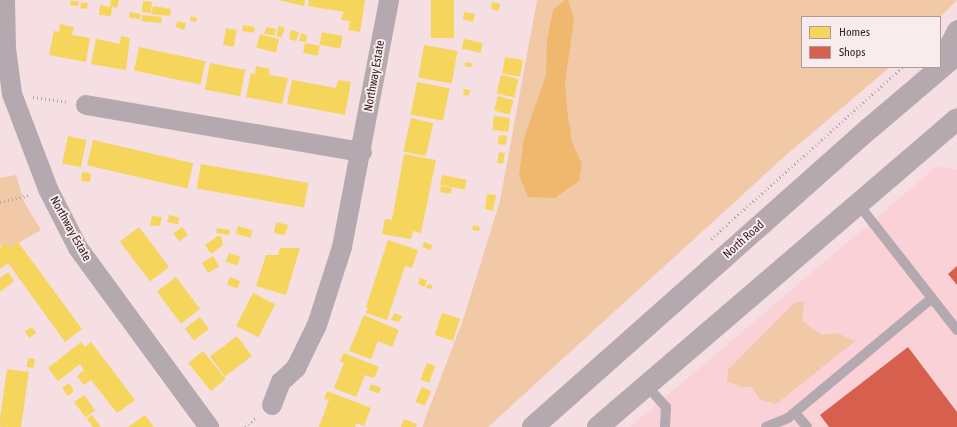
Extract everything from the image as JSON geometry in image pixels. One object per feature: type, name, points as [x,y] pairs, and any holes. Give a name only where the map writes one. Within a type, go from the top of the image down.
[{"type":"main road","name":"North Road","points":[[941,66],[957,54]]},
{"type":"main road","name":"North Road","points":[[534,427],[938,68]]},
{"type":"main road","points":[[598,427],[859,205],[957,119]]},
{"type":"street","name":"Northway Estate","points":[[6,0],[6,48],[12,94],[48,189],[78,248],[209,427]]},
{"type":"street","name":"Northway Estate","points":[[272,405],[281,382],[296,368],[317,325],[342,247],[362,152],[389,0]]},
{"type":"street","points":[[941,63],[957,30]]},
{"type":"street","points":[[86,105],[362,152]]},
{"type":"lane","points":[[859,205],[957,330]]},
{"type":"lane","points":[[766,427],[772,426],[795,413],[932,298]]},
{"type":"lane","points":[[647,386],[666,407],[665,427]]},
{"type":"lane","points":[[795,413],[807,427]]},
{"type":"path","points":[[12,94],[86,105]]},
{"type":"path","points":[[0,202],[9,202],[48,189]]},
{"type":"shaded area","points":[[537,0],[957,0],[941,16],[801,16],[801,68],[889,68],[785,156],[488,427],[422,427],[463,320],[500,201]]},
{"type":"shaded area","points":[[565,0],[568,0],[574,19],[565,83],[572,142],[582,164],[579,181],[555,198],[528,197],[519,175],[524,138],[546,75],[547,40],[553,10]]},
{"type":"shaded area","points":[[936,167],[957,169],[957,427],[630,427]]},
{"type":"shaded area","points":[[16,175],[24,202],[41,230],[8,249],[0,246],[0,178]]},
{"type":"shaded area","points":[[804,301],[802,321],[822,335],[837,333],[855,341],[776,404],[760,400],[752,387],[740,387],[727,381],[728,370],[794,303]]},
{"type":"building: Homes","points":[[71,0],[79,2],[78,6],[70,5]]},
{"type":"building: Homes","points":[[111,0],[119,0],[117,8],[112,7],[111,16],[99,15],[100,5],[110,7]]},
{"type":"building: Homes","points":[[278,0],[305,0],[304,6]]},
{"type":"building: Homes","points":[[309,0],[365,0],[360,32],[348,30],[350,21],[341,20],[344,12],[308,6]]},
{"type":"building: Homes","points":[[431,0],[454,0],[454,38],[431,38]]},
{"type":"building: Homes","points":[[143,1],[152,2],[151,13],[142,12]]},
{"type":"building: Homes","points":[[81,2],[88,3],[87,9],[80,8]]},
{"type":"building: Homes","points":[[492,2],[500,4],[499,11],[491,9]]},
{"type":"building: Homes","points":[[153,6],[171,9],[170,16],[151,14]]},
{"type":"building: Homes","points":[[130,12],[141,14],[140,19],[129,18]]},
{"type":"building: Homes","points":[[464,12],[475,14],[473,22],[463,19]]},
{"type":"building: Homes","points":[[142,15],[162,17],[161,23],[141,21]]},
{"type":"building: Homes","points":[[191,16],[197,18],[196,22],[190,21]]},
{"type":"building: Homes","points":[[177,21],[186,23],[184,30],[176,27]]},
{"type":"building: Homes","points":[[60,24],[74,27],[72,35],[90,38],[86,62],[49,55],[54,31],[59,32]]},
{"type":"building: Homes","points":[[243,25],[255,27],[254,33],[242,31]]},
{"type":"building: Homes","points":[[279,26],[285,28],[282,37],[276,36]]},
{"type":"building: Homes","points":[[266,27],[276,29],[274,36],[265,34]]},
{"type":"building: Homes","points":[[226,28],[237,30],[234,47],[223,45]]},
{"type":"building: Homes","points":[[291,30],[299,32],[296,41],[289,39]]},
{"type":"building: Homes","points":[[322,32],[343,36],[340,49],[320,45]]},
{"type":"building: Homes","points":[[301,33],[307,35],[306,42],[299,41]]},
{"type":"building: Homes","points":[[260,34],[279,39],[276,53],[256,48]]},
{"type":"building: Homes","points":[[121,36],[130,38],[126,70],[91,64],[96,39],[120,44]]},
{"type":"building: Homes","points":[[464,39],[483,43],[481,53],[462,49]]},
{"type":"building: Homes","points":[[305,43],[320,46],[318,56],[303,53]]},
{"type":"building: Homes","points":[[424,45],[457,51],[452,83],[418,77]]},
{"type":"building: Homes","points":[[139,47],[206,61],[201,85],[134,70]]},
{"type":"building: Homes","points":[[505,57],[523,60],[520,77],[502,74]]},
{"type":"building: Homes","points":[[465,62],[472,63],[472,67],[465,66]]},
{"type":"building: Homes","points":[[210,63],[245,70],[240,96],[205,90]]},
{"type":"building: Homes","points":[[256,66],[270,69],[269,75],[288,78],[282,104],[246,97],[251,73],[255,74]]},
{"type":"building: Homes","points":[[501,75],[519,79],[514,98],[497,94]]},
{"type":"building: Homes","points":[[292,80],[336,88],[338,80],[351,82],[345,115],[287,104]]},
{"type":"building: Homes","points":[[417,82],[449,88],[443,121],[411,114]]},
{"type":"building: Homes","points":[[464,89],[470,90],[469,96],[463,95]]},
{"type":"building: Homes","points":[[498,96],[513,100],[510,115],[494,110]]},
{"type":"building: Homes","points":[[494,116],[510,118],[508,132],[492,130]]},
{"type":"building: Homes","points":[[411,118],[433,123],[426,156],[403,151]]},
{"type":"building: Homes","points":[[499,135],[507,136],[506,145],[498,144]]},
{"type":"building: Homes","points":[[68,136],[87,140],[81,167],[62,163]]},
{"type":"building: Homes","points":[[93,140],[193,163],[188,189],[87,165]]},
{"type":"building: Homes","points":[[499,152],[505,153],[503,164],[497,163]]},
{"type":"building: Homes","points":[[404,154],[436,160],[421,233],[413,231],[411,239],[382,234],[385,219],[392,220]]},
{"type":"building: Homes","points":[[201,164],[308,183],[304,208],[197,189]]},
{"type":"building: Homes","points":[[82,172],[91,173],[90,182],[81,181]]},
{"type":"building: Homes","points":[[442,175],[467,180],[465,190],[440,185]]},
{"type":"building: Homes","points":[[441,186],[452,188],[451,194],[440,192]]},
{"type":"building: Homes","points":[[487,194],[496,195],[493,211],[485,209]]},
{"type":"building: Homes","points":[[169,215],[180,218],[178,225],[167,222]]},
{"type":"building: Homes","points":[[152,216],[162,217],[160,226],[150,225]]},
{"type":"building: Homes","points":[[276,222],[288,225],[285,235],[274,233]]},
{"type":"building: Homes","points":[[473,225],[480,227],[479,231],[472,230]]},
{"type":"building: Homes","points":[[238,226],[252,230],[250,238],[236,234]]},
{"type":"building: Homes","points":[[139,227],[169,267],[150,281],[120,241]]},
{"type":"building: Homes","points":[[182,227],[188,235],[179,242],[173,234]]},
{"type":"building: Homes","points":[[217,228],[230,230],[229,235],[216,233]]},
{"type":"building: Homes","points":[[218,236],[221,236],[223,245],[211,254],[205,245]]},
{"type":"building: Homes","points":[[388,240],[418,250],[412,268],[405,266],[387,320],[366,313],[368,308],[366,307]]},
{"type":"building: Homes","points":[[18,242],[82,329],[65,342],[8,263],[0,269],[0,248],[6,243],[10,248]]},
{"type":"building: Homes","points":[[424,242],[432,245],[431,250],[422,247]]},
{"type":"building: Homes","points":[[280,248],[300,248],[286,295],[256,286],[266,255],[278,255]]},
{"type":"building: Homes","points":[[229,253],[240,257],[237,266],[226,261]]},
{"type":"building: Homes","points":[[213,256],[219,266],[208,273],[202,263]]},
{"type":"building: Homes","points":[[8,272],[14,281],[0,292],[0,278]]},
{"type":"building: Homes","points":[[176,277],[200,309],[181,323],[157,291]]},
{"type":"building: Homes","points":[[230,277],[240,281],[237,289],[227,284]]},
{"type":"building: Homes","points":[[420,278],[427,280],[425,287],[418,284]]},
{"type":"building: Homes","points":[[428,284],[433,285],[431,289],[426,288]]},
{"type":"building: Homes","points":[[253,293],[275,304],[258,337],[236,326]]},
{"type":"building: Homes","points":[[394,313],[402,316],[399,322],[391,320]]},
{"type":"building: Homes","points":[[442,313],[460,319],[453,341],[435,335]]},
{"type":"building: Homes","points":[[364,315],[399,330],[392,347],[378,341],[371,359],[349,351]]},
{"type":"building: Homes","points":[[200,317],[209,329],[194,340],[185,328]]},
{"type":"building: Homes","points":[[32,327],[36,333],[29,338],[25,331]]},
{"type":"building: Homes","points":[[237,336],[252,356],[225,376],[210,356]]},
{"type":"building: Homes","points":[[81,342],[85,347],[91,342],[135,400],[117,413],[91,380],[84,385],[77,376],[84,370],[80,364],[58,381],[48,368]]},
{"type":"building: Homes","points":[[203,351],[226,379],[211,391],[188,363]]},
{"type":"building: Homes","points":[[344,353],[379,367],[374,378],[365,375],[356,397],[334,388],[344,363],[340,361]]},
{"type":"building: Homes","points":[[28,358],[35,359],[34,368],[27,367]]},
{"type":"building: Homes","points":[[427,363],[435,366],[429,383],[421,380]]},
{"type":"building: Homes","points":[[7,369],[29,372],[21,427],[0,427]]},
{"type":"building: Homes","points":[[69,383],[74,391],[68,396],[62,388]]},
{"type":"building: Homes","points":[[371,384],[381,388],[379,394],[369,390]]},
{"type":"building: Homes","points":[[422,387],[431,391],[425,406],[415,402]]},
{"type":"building: Homes","points":[[327,391],[371,408],[364,426],[357,423],[355,427],[319,427],[329,400],[324,399]]},
{"type":"building: Homes","points":[[84,395],[95,410],[85,417],[74,402]]},
{"type":"building: Homes","points":[[92,415],[101,427],[93,427],[87,419]]},
{"type":"building: Homes","points":[[145,415],[154,427],[128,427]]},
{"type":"building: Homes","points":[[404,419],[417,424],[416,427],[401,427]]},
{"type":"building: Shops","points":[[957,266],[957,285],[948,274]]},
{"type":"building: Shops","points":[[908,347],[957,412],[957,427],[829,427],[820,415]]}]
